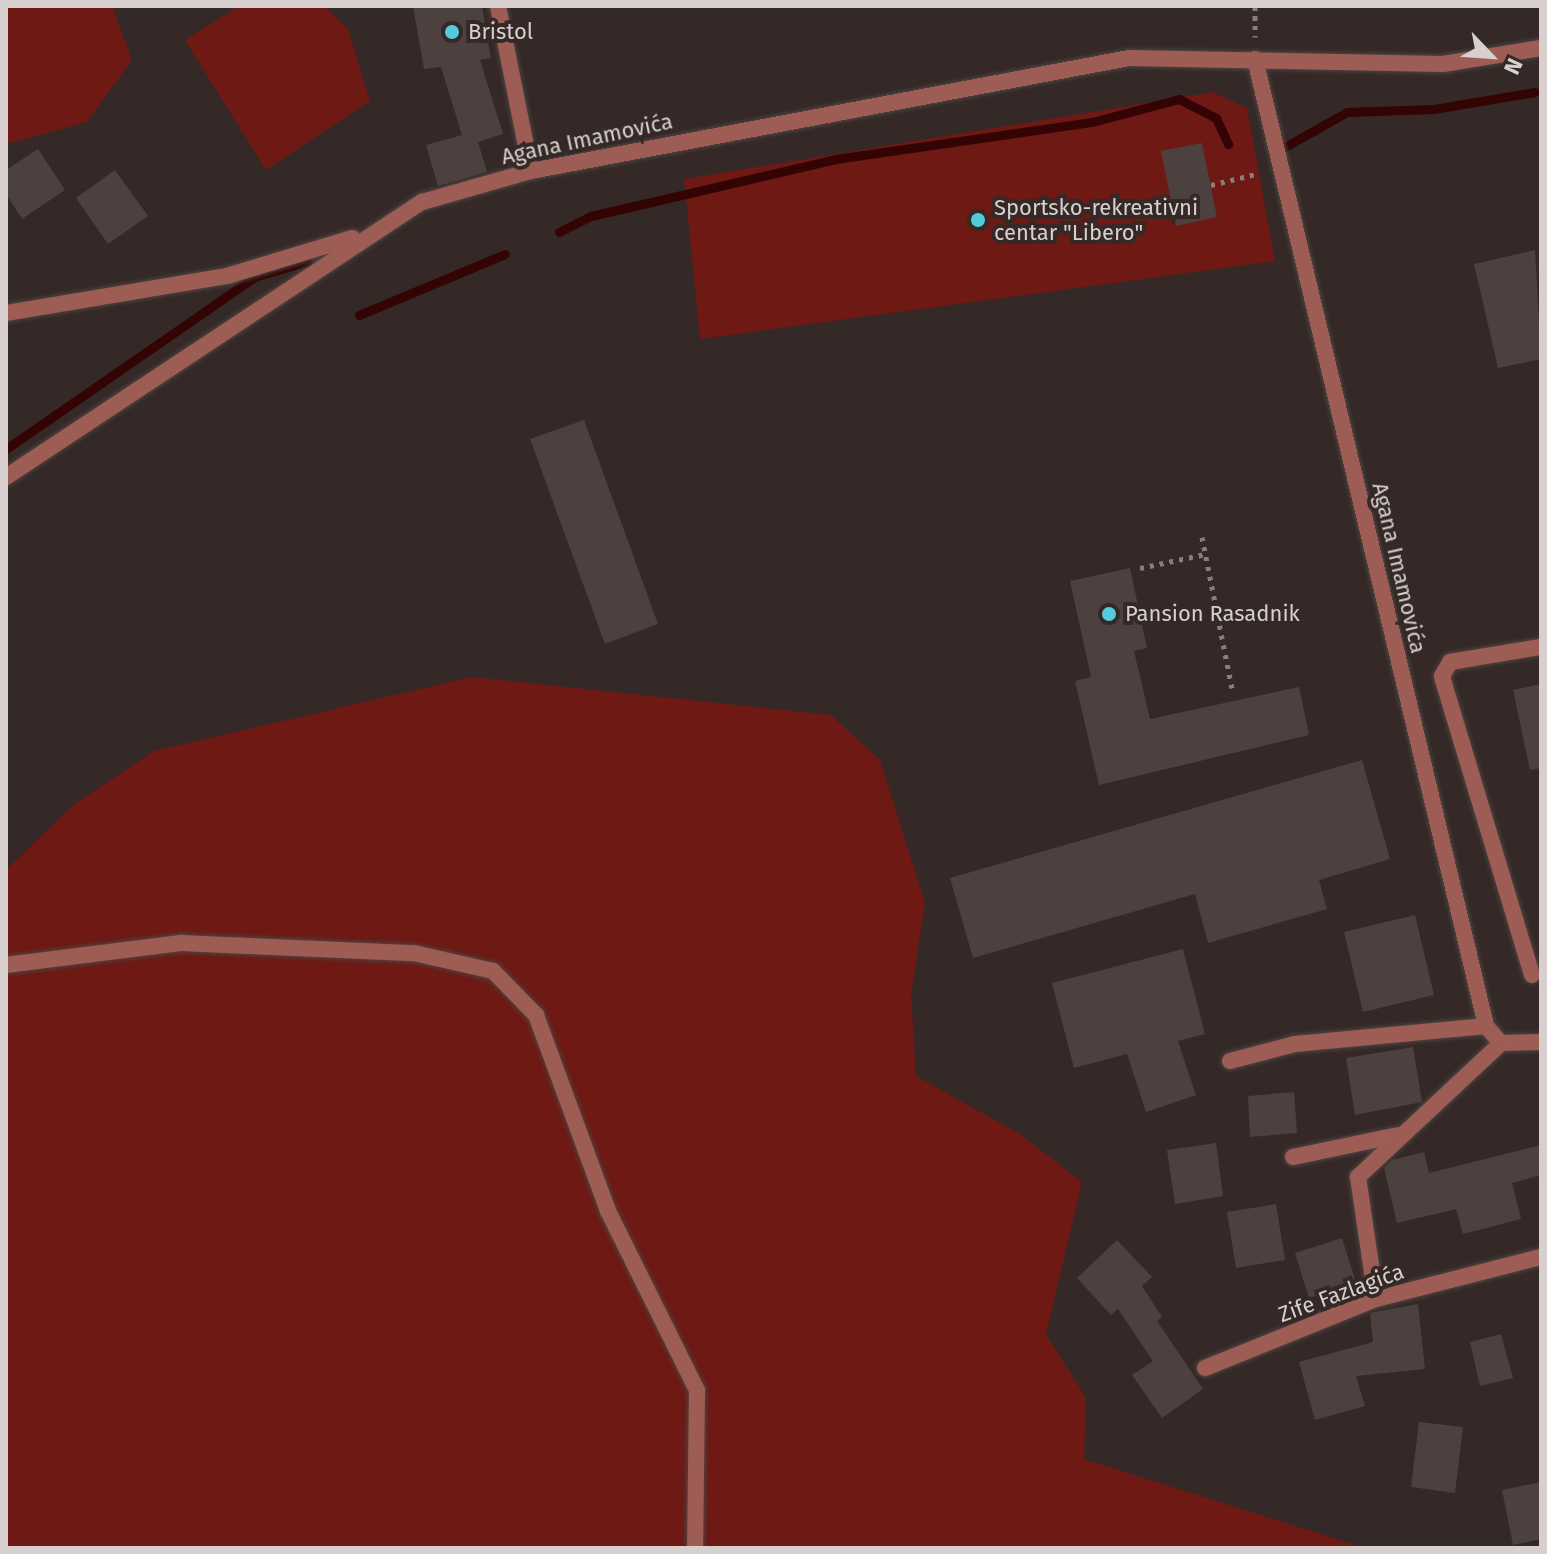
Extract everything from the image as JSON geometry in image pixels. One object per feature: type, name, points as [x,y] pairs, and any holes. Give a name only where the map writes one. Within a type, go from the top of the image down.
[{"type":"street","points":[[498,6],[531,171]]},
{"type":"street","name":"Agana Imamovića","points":[[6,477],[369,233],[422,202],[531,171],[1129,58],[1443,64],[1541,48]]},
{"type":"street","name":"Agana Imamovića","points":[[1255,59],[1486,1026],[1501,1043]]},
{"type":"street","points":[[6,313],[227,276],[369,233]]},
{"type":"street","points":[[1532,975],[1442,676],[1450,662],[1541,647]]},
{"type":"street","points":[[6,965],[181,943],[414,953],[493,971],[536,1015],[602,1198],[697,1390],[695,1548]]},
{"type":"street","points":[[1230,1061],[1295,1044],[1486,1026]]},
{"type":"street","points":[[1376,1299],[1358,1177],[1398,1135],[1501,1043],[1541,1042]]},
{"type":"street","points":[[1293,1157],[1398,1135]]},
{"type":"street","name":"Zife Fazlagića","points":[[1205,1368],[1376,1299],[1541,1257]]},
{"type":"path","points":[[1255,6],[1255,59]]},
{"type":"path","points":[[1211,185],[1281,169]]},
{"type":"path","points":[[1202,537],[1232,688]]},
{"type":"path","points":[[1140,568],[1206,554]]},
{"type":"shaded area","points":[[6,6],[112,6],[132,60],[87,122],[6,144]]},
{"type":"shaded area","points":[[239,6],[324,6],[348,29],[370,101],[266,170],[185,40]]},
{"type":"shaded area","name":"Sportsko-rekreativni centar \"Libero\"","points":[[1213,92],[1247,108],[1275,261],[700,339],[684,179]]},
{"type":"shaded area","points":[[472,677],[831,715],[880,760],[925,903],[911,994],[916,1076],[1020,1134],[1082,1182],[1046,1334],[1086,1398],[1084,1459],[1365,1548],[6,1548],[6,870],[73,805],[154,751]]},
{"type":"building","points":[[413,6],[482,6],[491,58],[480,60],[503,134],[478,142],[487,172],[438,186],[426,145],[462,135],[441,67],[424,69]]},
{"type":"building","points":[[1202,143],[1217,217],[1176,226],[1161,151]]},
{"type":"building","points":[[38,149],[65,190],[22,219],[6,194],[6,170]]},
{"type":"building","points":[[115,170],[148,216],[108,244],[76,198]]},
{"type":"building","points":[[1535,250],[1541,359],[1498,368],[1474,264]]},
{"type":"building","points":[[584,420],[658,624],[605,644],[530,439]]},
{"type":"building","points":[[1130,568],[1147,648],[1134,651],[1150,719],[1299,687],[1309,735],[1099,785],[1075,681],[1091,677],[1070,581]]},
{"type":"building","points":[[1541,684],[1541,768],[1530,770],[1513,690]]},
{"type":"building","points":[[1362,760],[1390,859],[1319,880],[1327,909],[1208,943],[1195,894],[973,958],[950,878]]},
{"type":"building","points":[[1415,915],[1434,995],[1363,1012],[1344,932]]},
{"type":"building","points":[[1183,949],[1205,1034],[1178,1041],[1196,1095],[1146,1112],[1127,1054],[1074,1068],[1052,983]]},
{"type":"building","points":[[1413,1047],[1422,1102],[1355,1115],[1346,1058]]},
{"type":"building","points":[[1294,1092],[1297,1133],[1250,1137],[1248,1096]]},
{"type":"building","points":[[1216,1143],[1223,1196],[1175,1204],[1167,1150]]},
{"type":"building","points":[[1541,1145],[1541,1175],[1512,1183],[1521,1219],[1463,1234],[1456,1209],[1397,1223],[1384,1168],[1392,1160],[1424,1152],[1429,1173]]},
{"type":"building","points":[[1276,1204],[1285,1260],[1236,1268],[1227,1212]]},
{"type":"building","points":[[1342,1238],[1356,1283],[1309,1298],[1295,1253]]},
{"type":"building","points":[[1117,1240],[1152,1277],[1142,1286],[1162,1317],[1157,1321],[1203,1389],[1162,1418],[1132,1375],[1153,1361],[1118,1309],[1111,1315],[1077,1278]]},
{"type":"building","points":[[1418,1304],[1425,1369],[1356,1376],[1365,1406],[1315,1420],[1299,1362],[1373,1342],[1370,1313]]},
{"type":"building","points":[[1501,1334],[1513,1378],[1480,1386],[1470,1342]]},
{"type":"building","points":[[1419,1422],[1463,1427],[1455,1493],[1411,1487]]},
{"type":"building","points":[[1541,1482],[1541,1539],[1513,1545],[1502,1490]]},
{"type":"waterway","points":[[1283,148],[1347,112],[1434,109],[1535,92]]},
{"type":"waterway","points":[[559,232],[591,216],[835,159],[1092,122],[1179,99],[1216,118],[1228,144]]},
{"type":"waterway","points":[[359,315],[505,254]]},
{"type":"waterway","points":[[6,449],[254,277],[308,261]]},
{"type":"place","name":"Bristol","points":[[452,32]]},
{"type":"place","name":"Sportsko-rekreativni centar \"Libero\"","points":[[978,220]]},
{"type":"place","name":"Pansion Rasadnik","points":[[1109,614]]}]
